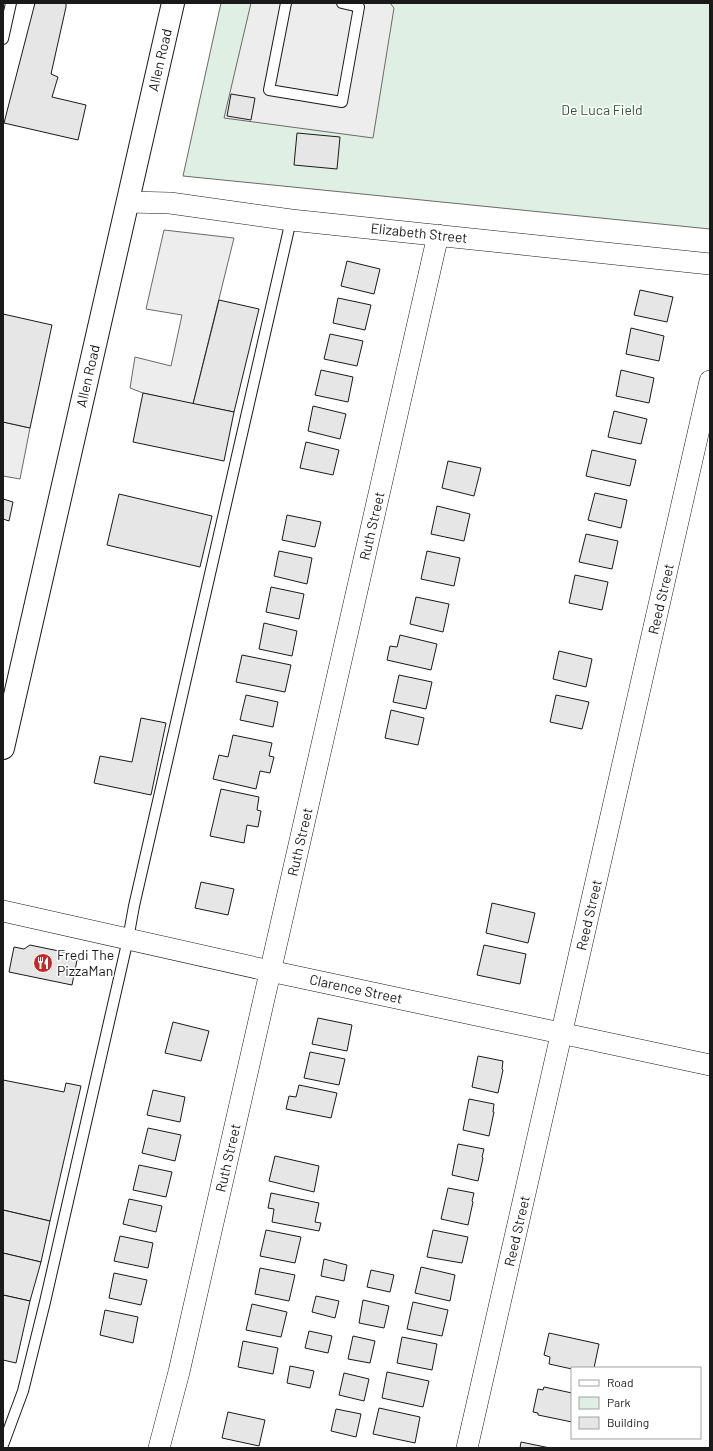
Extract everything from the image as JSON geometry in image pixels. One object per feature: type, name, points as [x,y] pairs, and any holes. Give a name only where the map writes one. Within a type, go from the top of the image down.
[{"type":"main road","name":"Allen Road","points":[[3,748],[173,3]]},
{"type":"street","name":"Elizabeth Street","points":[[128,202],[170,203],[291,220],[710,264]]},
{"type":"street","name":"Ruth Street","points":[[159,1448],[179,1372],[438,235]]},
{"type":"street","name":"Reed Street","points":[[467,1448],[710,381]]},
{"type":"street","name":"Clarence Street","points":[[3,911],[270,971],[562,1034],[710,1064]]},
{"type":"lane","points":[[3,39],[12,3]]},
{"type":"lane","points":[[286,3],[269,90],[342,102],[359,7],[342,3]]},
{"type":"lane","points":[[3,1445],[22,1391],[45,1302],[291,220]]},
{"type":"green space","name":"De Luca Field","points":[[221,3],[710,3],[710,229],[183,176]]},
{"type":"shaded area","points":[[251,3],[390,3],[394,8],[373,138],[224,118]]},
{"type":"shaded area","points":[[164,230],[234,238],[193,404],[143,393],[130,388],[135,357],[171,366],[182,315],[146,309]]},
{"type":"shaded area","points":[[3,422],[30,428],[20,479],[3,476]]},
{"type":"building","points":[[35,3],[66,3],[51,74],[58,77],[52,97],[86,105],[78,140],[4,123]]},
{"type":"building","points":[[231,94],[255,98],[251,120],[227,116]]},
{"type":"building","points":[[297,133],[340,137],[337,169],[294,165]]},
{"type":"building","points":[[347,261],[380,269],[374,294],[341,286]]},
{"type":"building","points":[[640,290],[673,297],[667,322],[634,315]]},
{"type":"building","points":[[338,298],[371,305],[365,330],[333,323]]},
{"type":"building","points":[[219,300],[259,309],[234,412],[193,404]]},
{"type":"building","points":[[3,314],[52,325],[30,428],[3,422]]},
{"type":"building","points":[[631,328],[664,336],[659,361],[626,354]]},
{"type":"building","points":[[330,334],[363,341],[357,366],[324,359]]},
{"type":"building","points":[[321,370],[353,377],[348,402],[315,395]]},
{"type":"building","points":[[621,370],[654,378],[649,403],[616,396]]},
{"type":"building","points":[[143,393],[234,412],[224,461],[133,442]]},
{"type":"building","points":[[313,406],[346,414],[340,439],[308,431]]},
{"type":"building","points":[[614,411],[647,419],[641,444],[608,437]]},
{"type":"building","points":[[306,442],[339,450],[333,475],[300,468]]},
{"type":"building","points":[[592,450],[636,460],[630,486],[586,476]]},
{"type":"building","points":[[448,461],[481,468],[474,496],[442,488]]},
{"type":"building","points":[[595,493],[627,500],[621,528],[588,520]]},
{"type":"building","points":[[119,494],[212,516],[200,567],[107,545]]},
{"type":"building","points":[[3,499],[13,502],[9,521],[3,519]]},
{"type":"building","points":[[437,506],[470,514],[464,541],[431,534]]},
{"type":"building","points":[[287,515],[321,522],[315,547],[282,540]]},
{"type":"building","points":[[586,534],[618,541],[612,569],[579,562]]},
{"type":"building","points":[[279,551],[312,558],[307,584],[274,576]]},
{"type":"building","points":[[427,551],[460,558],[454,586],[421,579]]},
{"type":"building","points":[[575,575],[608,582],[602,610],[569,603]]},
{"type":"building","points":[[271,587],[304,594],[299,619],[266,612]]},
{"type":"building","points":[[416,597],[449,604],[443,632],[410,624]]},
{"type":"building","points":[[264,623],[297,631],[292,656],[259,649]]},
{"type":"building","points":[[400,635],[437,644],[431,670],[387,660],[390,646],[397,647]]},
{"type":"building","points":[[559,651],[592,659],[586,687],[553,679]]},
{"type":"building","points":[[242,655],[291,665],[285,692],[236,682]]},
{"type":"building","points":[[399,675],[432,682],[426,709],[393,702]]},
{"type":"building","points":[[246,695],[278,702],[273,727],[240,720]]},
{"type":"building","points":[[556,695],[589,702],[582,729],[550,722]]},
{"type":"building","points":[[391,710],[424,718],[418,745],[385,738]]},
{"type":"building","points":[[141,718],[166,723],[151,795],[94,783],[100,756],[132,762]]},
{"type":"building","points":[[233,735],[272,743],[269,756],[274,757],[270,773],[260,771],[256,789],[213,779],[219,755],[228,757]]},
{"type":"building","points":[[221,789],[259,797],[257,810],[261,811],[258,827],[247,825],[244,843],[210,836]]},
{"type":"building","points":[[201,882],[234,889],[228,915],[195,908]]},
{"type":"building","points":[[492,903],[535,913],[528,943],[486,933]]},
{"type":"building","name":"Fredi The PizzaMan","points":[[30,945],[78,955],[72,985],[9,972],[14,947],[24,949]]},
{"type":"building","points":[[484,945],[526,954],[520,984],[477,975]]},
{"type":"building","points":[[318,1018],[352,1025],[347,1051],[312,1044]]},
{"type":"building","points":[[173,1022],[209,1031],[201,1061],[165,1053]]},
{"type":"building","points":[[310,1052],[345,1059],[339,1085],[304,1078]]},
{"type":"building","points":[[478,1056],[503,1061],[503,1070],[498,1093],[472,1087]]},
{"type":"building","points":[[3,1080],[64,1092],[66,1083],[81,1086],[50,1221],[3,1210]]},
{"type":"building","points":[[299,1085],[337,1093],[331,1118],[286,1109],[289,1096],[296,1097]]},
{"type":"building","points":[[153,1090],[185,1097],[180,1122],[147,1115]]},
{"type":"building","points":[[469,1099],[494,1104],[494,1112],[489,1136],[463,1130]]},
{"type":"building","points":[[148,1128],[181,1135],[175,1161],[142,1153]]},
{"type":"building","points":[[458,1144],[484,1149],[478,1181],[452,1175]]},
{"type":"building","points":[[275,1156],[319,1166],[314,1192],[269,1181]]},
{"type":"building","points":[[139,1165],[172,1172],[166,1197],[133,1190]]},
{"type":"building","points":[[448,1188],[474,1193],[468,1225],[441,1219]]},
{"type":"building","points":[[271,1193],[319,1203],[315,1222],[321,1223],[319,1231],[272,1222],[274,1209],[268,1208]]},
{"type":"building","points":[[129,1199],[162,1206],[156,1232],[123,1224]]},
{"type":"building","points":[[3,1210],[50,1221],[41,1262],[3,1253]]},
{"type":"building","points":[[266,1230],[301,1237],[295,1263],[260,1256]]},
{"type":"building","points":[[433,1230],[468,1237],[462,1263],[427,1257]]},
{"type":"building","points":[[120,1236],[153,1243],[148,1268],[114,1261]]},
{"type":"building","points":[[3,1253],[41,1262],[30,1301],[3,1295]]},
{"type":"building","points":[[324,1259],[347,1265],[344,1281],[321,1276]]},
{"type":"building","points":[[421,1267],[455,1275],[450,1301],[415,1293]]},
{"type":"building","points":[[260,1268],[295,1275],[289,1301],[255,1294]]},
{"type":"building","points":[[371,1270],[394,1275],[390,1292],[367,1287]]},
{"type":"building","points":[[114,1273],[147,1280],[141,1305],[109,1298]]},
{"type":"building","points":[[3,1295],[30,1301],[16,1363],[3,1360]]},
{"type":"building","points":[[316,1296],[339,1301],[335,1318],[312,1312]]},
{"type":"building","points":[[363,1300],[389,1306],[384,1328],[359,1323]]},
{"type":"building","points":[[413,1302],[448,1310],[442,1336],[407,1329]]},
{"type":"building","points":[[252,1304],[287,1312],[281,1337],[246,1330]]},
{"type":"building","points":[[105,1310],[138,1317],[133,1343],[100,1335]]},
{"type":"building","points":[[309,1331],[332,1336],[328,1353],[305,1348]]},
{"type":"building","points":[[549,1333],[599,1344],[594,1367],[571,1367],[571,1369],[549,1364],[550,1357],[544,1355]]},
{"type":"building","points":[[353,1336],[375,1341],[370,1363],[348,1359]]},
{"type":"building","points":[[402,1337],[437,1344],[432,1370],[397,1363]]},
{"type":"building","points":[[243,1341],[278,1348],[273,1374],[238,1367]]},
{"type":"building","points":[[290,1366],[314,1371],[310,1388],[287,1383]]},
{"type":"building","points":[[387,1372],[429,1381],[423,1407],[382,1398]]},
{"type":"building","points":[[344,1373],[369,1379],[364,1401],[339,1395]]},
{"type":"building","points":[[544,1387],[571,1393],[571,1422],[538,1415],[538,1413],[533,1412],[538,1389],[543,1390]]},
{"type":"building","points":[[379,1408],[420,1417],[415,1443],[373,1434]]},
{"type":"building","points":[[336,1409],[361,1414],[356,1437],[331,1431]]},
{"type":"building","points":[[228,1412],[265,1420],[259,1446],[222,1438]]},
{"type":"building","points":[[521,1442],[550,1448],[520,1448]]},
{"type":"place","name":"Fredi The PizzaMan","points":[[43,963]]}]
